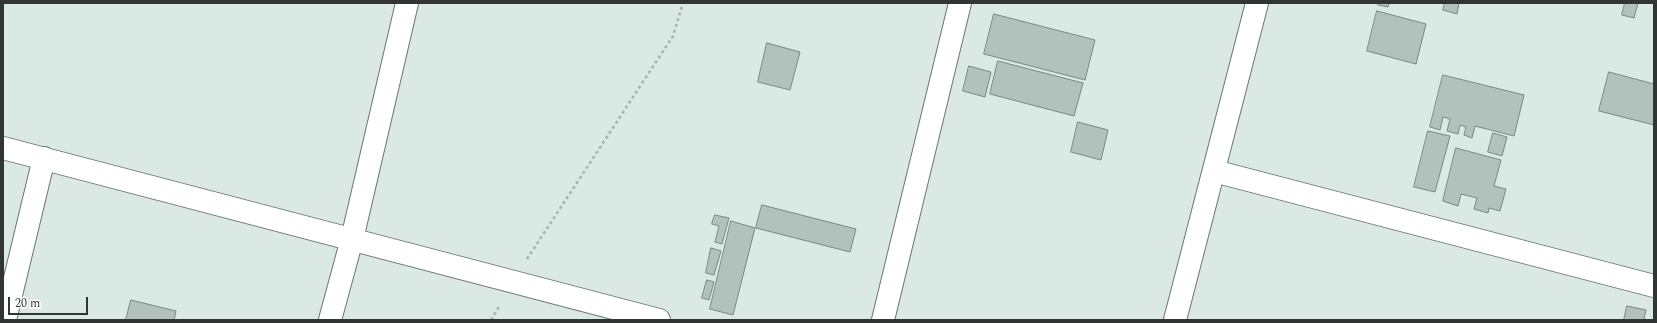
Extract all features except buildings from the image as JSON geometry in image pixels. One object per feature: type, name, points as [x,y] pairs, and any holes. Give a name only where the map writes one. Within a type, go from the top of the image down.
[{"type":"street","points":[[330,320],[352,239],[407,3]]},
{"type":"street","points":[[883,320],[960,3]]},
{"type":"street","points":[[1175,320],[1257,3]]},
{"type":"street","points":[[3,148],[659,320]]},
{"type":"street","points":[[5,320],[44,158]]},
{"type":"street","points":[[1214,171],[1654,286]]},
{"type":"path","points":[[492,320],[512,281],[673,36],[682,3]]}]
